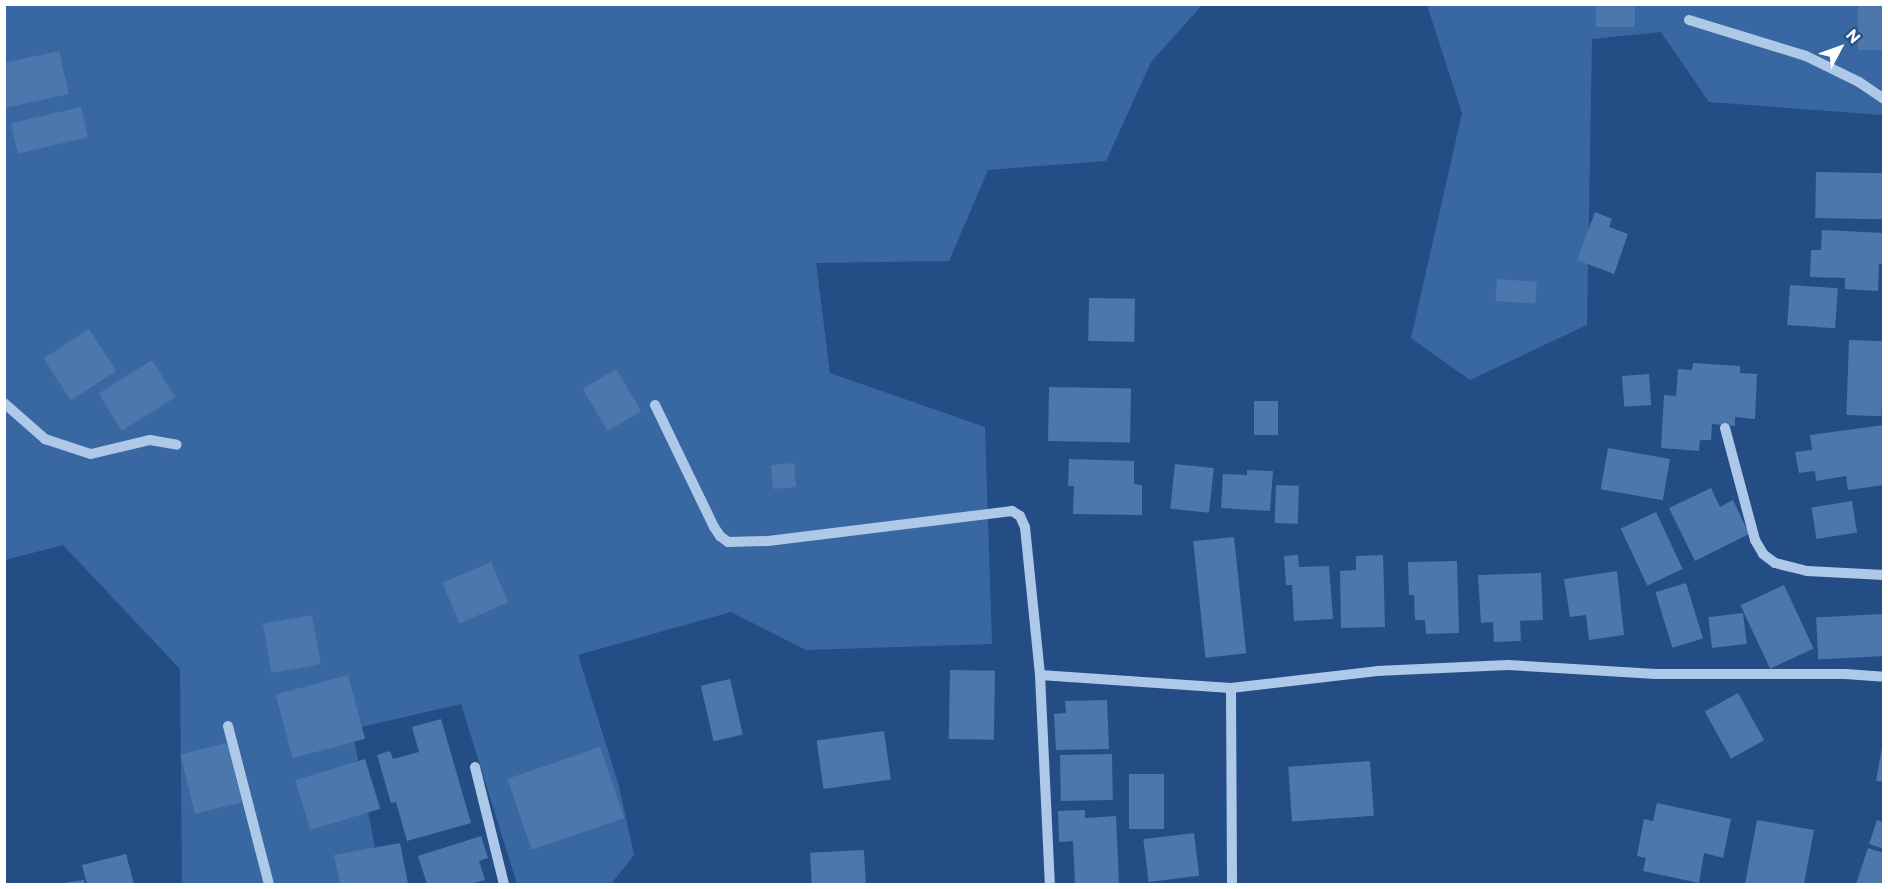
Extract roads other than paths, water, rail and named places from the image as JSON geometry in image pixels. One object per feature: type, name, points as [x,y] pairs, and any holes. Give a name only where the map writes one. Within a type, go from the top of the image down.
[{"type":"street","points":[[1689,20],[1806,56],[1859,82],[1884,99]]},
{"type":"street","points":[[4,403],[45,439],[91,454],[150,440],[177,445]]},
{"type":"street","points":[[655,405],[714,527],[728,542],[768,542],[1016,513],[1024,521],[1040,675],[1050,885]]},
{"type":"street","points":[[1725,428],[1755,540],[1763,554],[1775,563],[1807,571],[1884,575]]},
{"type":"street","points":[[1040,675],[1231,688],[1377,671],[1508,665],[1656,674],[1845,674],[1884,677]]},
{"type":"street","points":[[1231,688],[1232,885]]},
{"type":"street","points":[[228,726],[269,885]]},
{"type":"street","points":[[475,766],[504,885]]}]
